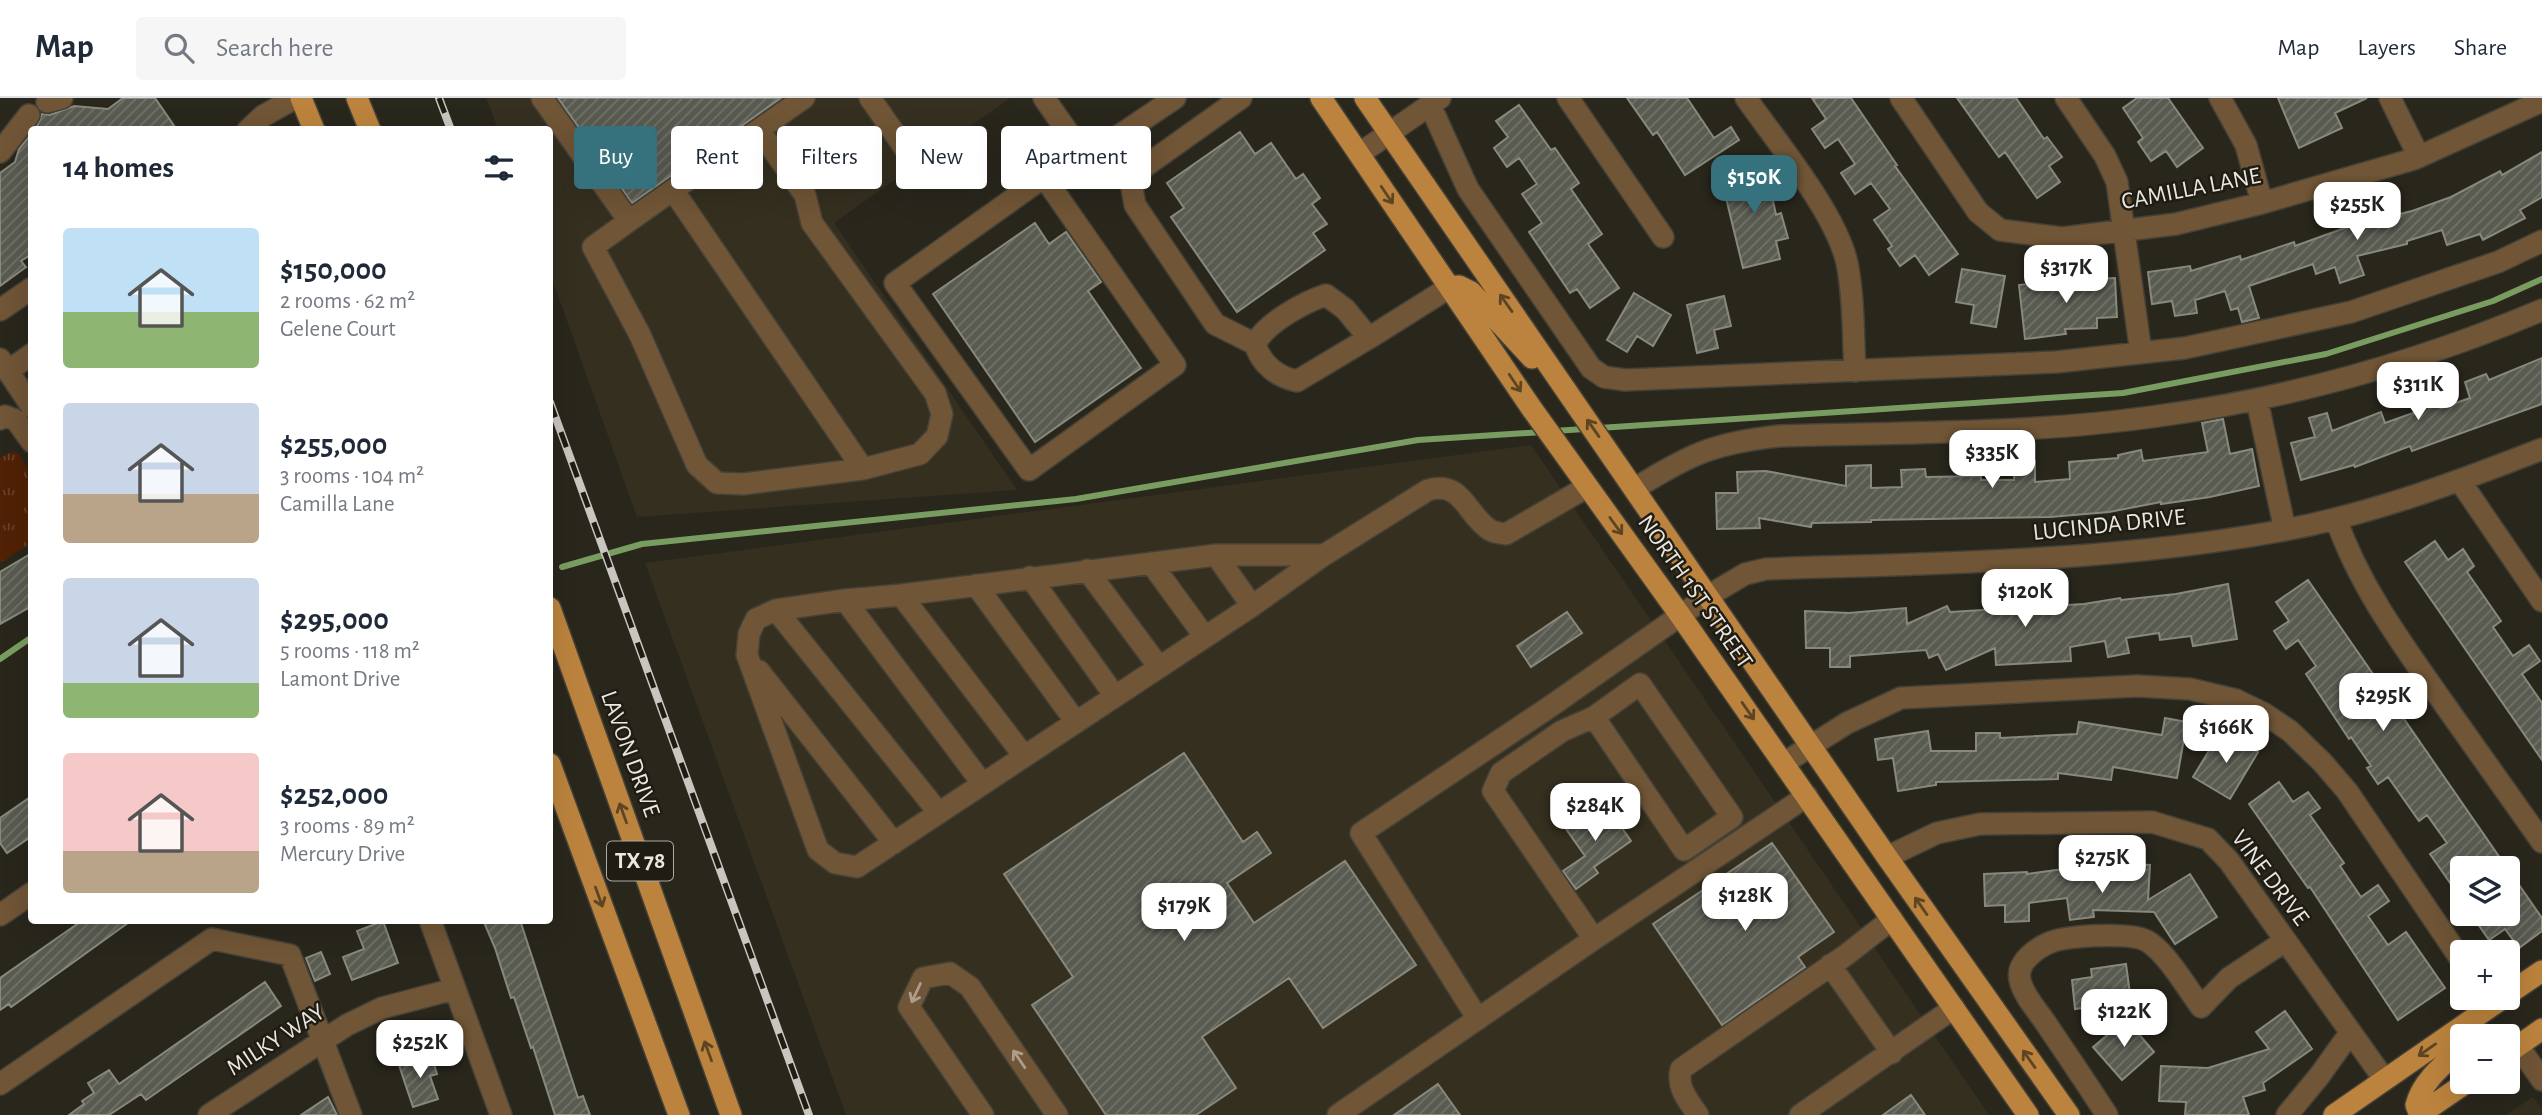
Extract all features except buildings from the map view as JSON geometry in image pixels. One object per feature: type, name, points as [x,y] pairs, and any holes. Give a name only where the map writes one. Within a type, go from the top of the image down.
[{"type":"main road","points":[[302,98],[312,126]]},
{"type":"main road","points":[[357,98],[368,126]]},
{"type":"main road","name":"NORTH 1ST STREET","points":[[1321,98],[1532,409],[1784,763],[2028,1115]]},
{"type":"main road","name":"NORTH 1ST STREET","points":[[1365,98],[1887,857],[2069,1115]]},
{"type":"main road","points":[[1450,287],[1459,286],[1471,292],[1573,400]]},
{"type":"main road","name":"LAVON DRIVE","points":[[553,616],[731,1115]]},
{"type":"main road","name":"TX 78","points":[[553,772],[679,1115]]},
{"type":"main road","points":[[1935,980],[1961,962]]},
{"type":"main road","points":[[2520,985],[2542,971]]},
{"type":"main road","points":[[2333,1115],[2482,1010]]},
{"type":"main road","points":[[2520,1045],[2542,1029]]},
{"type":"main road","points":[[2450,1059],[2420,1091],[2416,1105],[2420,1115],[2450,1094]]},
{"type":"street","points":[[256,126],[295,98]]},
{"type":"street","points":[[542,98],[629,221]]},
{"type":"street","points":[[763,127],[804,98]]},
{"type":"street","points":[[870,98],[896,136]]},
{"type":"street","points":[[1044,98],[1064,126]]},
{"type":"street","points":[[1134,126],[1175,98]]},
{"type":"street","points":[[1151,162],[1241,98]]},
{"type":"street","points":[[1568,98],[1663,237]]},
{"type":"street","points":[[1746,98],[1822,208],[1839,242],[1846,261],[1851,294],[1855,370]]},
{"type":"street","name":"CAMILLA LANE","points":[[1900,98],[1978,212],[2000,230],[2062,237],[2176,224],[2262,203],[2419,158],[2540,100]]},
{"type":"street","points":[[2066,98],[2105,156],[2117,182],[2141,353]]},
{"type":"street","points":[[2220,98],[2246,145],[2262,203]]},
{"type":"street","points":[[2390,98],[2419,158]]},
{"type":"street","points":[[1359,154],[1435,102],[1468,189],[1591,368],[1604,377],[1625,380],[2056,362],[2185,348],[2350,312],[2498,261],[2542,241]]},
{"type":"street","points":[[0,152],[29,115]]},
{"type":"street","points":[[763,136],[805,195],[812,223],[936,393],[942,414],[937,436],[920,454],[863,469],[743,484],[717,483],[697,465],[640,335],[593,247],[673,190],[863,469]]},
{"type":"street","points":[[1044,177],[1175,365],[1029,470],[895,283],[1044,177]]},
{"type":"street","points":[[1132,189],[1135,205],[1215,324],[1255,344],[1259,355],[1283,379],[1297,381],[1450,287]]},
{"type":"street","points":[[0,310],[28,291]]},
{"type":"street","points":[[1255,344],[1260,335],[1286,315],[1308,300],[1326,295],[1345,309],[1369,338]]},
{"type":"street","points":[[1634,489],[1690,455],[1743,440],[1779,436],[2042,427],[2165,415],[2257,400],[2340,381],[2483,335],[2542,310]]},
{"type":"street","points":[[28,356],[4,365],[28,401]]},
{"type":"street","points":[[2257,400],[2285,530]]},
{"type":"street","points":[[0,419],[5,416],[28,431]]},
{"type":"street","name":"LUCINDA DRIVE","points":[[1478,1019],[1361,833],[1551,706],[1679,615],[1745,574],[1766,569],[2049,559],[2149,549],[2285,530],[2336,519],[2460,481],[2542,449]]},
{"type":"street","points":[[1324,555],[1216,555],[845,600],[776,610],[757,619],[749,635],[747,655],[818,850],[835,863],[858,867],[1252,606],[1324,555],[1428,490],[1440,487],[1454,491],[1492,531],[1506,534],[1581,479]]},
{"type":"street","points":[[2460,481],[2542,601]]},
{"type":"street","points":[[2336,519],[2362,580],[2405,648],[2542,842]]},
{"type":"street","points":[[1216,555],[1252,606]]},
{"type":"street","points":[[1151,563],[1205,637]]},
{"type":"street","points":[[1087,570],[1159,667]]},
{"type":"street","points":[[1030,577],[1115,696]]},
{"type":"street","points":[[976,585],[1076,722]]},
{"type":"street","points":[[901,595],[1024,756]]},
{"type":"street","points":[[845,600],[982,783]]},
{"type":"street","points":[[776,610],[939,813]]},
{"type":"street","points":[[747,655],[894,843]]},
{"type":"street","points":[[1594,717],[1684,850],[1732,817],[1640,684],[1594,717],[1562,731],[1501,773],[1493,791],[1594,939]]},
{"type":"street","points":[[1784,763],[1847,723],[1901,698],[2137,685],[2190,689],[2236,700],[2263,713],[2290,731],[2347,790],[2450,943]]},
{"type":"street","points":[[1338,1115],[1807,796]]},
{"type":"street","name":"VINE DRIVE","points":[[1887,857],[1937,833],[1980,824],[2152,822],[2207,839],[2229,861],[2384,1080]]},
{"type":"street","points":[[0,915],[28,896]]},
{"type":"street","points":[[1698,1115],[1682,1091],[1678,1079],[1681,1069],[1892,919]]},
{"type":"street","points":[[431,924],[501,1115]]},
{"type":"street","points":[[2108,1115],[2032,1003],[2020,980],[2021,968],[2026,958],[2060,939],[2113,936],[2138,938],[2147,941],[2159,951],[2201,1007],[2229,978],[2285,941]]},
{"type":"street","points":[[0,1084],[212,939],[290,955],[351,1115]]},
{"type":"street","points":[[1830,965],[1892,1053]]},
{"type":"street","points":[[983,1115],[909,1007],[923,978],[950,973],[970,987],[1058,1115]]},
{"type":"street","name":"MILKY WAY","points":[[209,1115],[348,1025],[382,1008],[454,989]]},
{"type":"street","points":[[1800,1115],[1954,1008]]},
{"type":"street","points":[[2287,1115],[2320,1076],[2350,1033]]},
{"type":"street","points":[[2520,1057],[2542,1080]]},
{"type":"shaded area","points":[[486,98],[1010,98],[971,126],[896,126],[896,179],[882,189],[882,126],[777,126],[777,189],[882,189],[834,223],[1017,490],[637,517],[553,281],[553,126],[497,126]]},
{"type":"shaded area","points":[[1531,445],[1989,1115],[846,1115],[645,563]]},
{"type":"shaded area","points":[[2533,1097],[2542,1109],[2542,1115],[2506,1115]]},
{"type":"green space","points":[[12,452],[18,453],[28,469],[28,545],[0,563],[0,458]]},
{"type":"waterway","points":[[1554,431],[2123,393],[2326,354],[2493,301],[2542,279]]},
{"type":"waterway","points":[[562,567],[642,544],[1076,499],[1418,440],[1543,432]]},
{"type":"waterway","points":[[0,659],[28,640]]},
{"type":"railway","points":[[439,98],[450,126]]},
{"type":"railway","points":[[553,410],[809,1115]]}]
